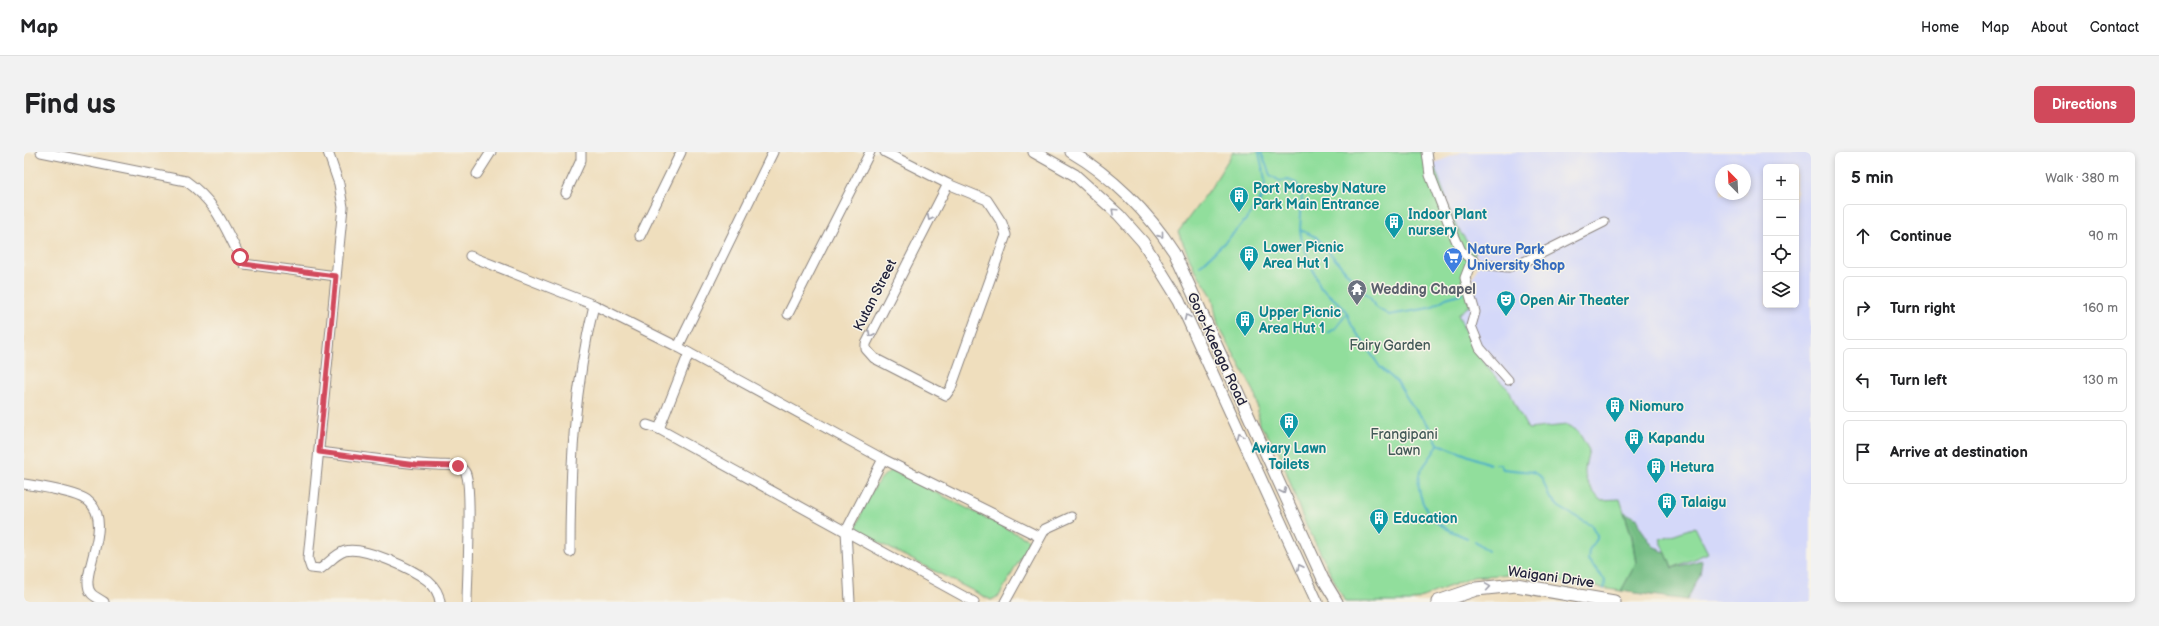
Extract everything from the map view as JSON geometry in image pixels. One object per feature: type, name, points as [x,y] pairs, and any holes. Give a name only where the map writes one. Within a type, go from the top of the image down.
[{"type":"highway","name":"Waigani Drive","points":[[1438,602],[1476,589],[1516,585],[1614,602]]},
{"type":"main road","name":"Goro-Kaeaga Road","points":[[1034,152],[1075,175],[1119,215],[1143,242],[1163,271],[1179,300],[1317,602]]},
{"type":"main road","name":"Goro-Kaeaga Road","points":[[1072,152],[1091,163],[1116,184],[1164,238],[1174,252],[1323,579],[1337,602]]},
{"type":"street","points":[[41,152],[186,181],[200,191],[224,223],[244,264],[336,276]]},
{"type":"street","points":[[328,152],[339,184],[343,207],[308,559],[311,568],[320,570],[338,555],[346,551],[363,552],[399,565],[429,581],[439,593],[440,602]]},
{"type":"street","points":[[477,174],[491,152]]},
{"type":"street","points":[[566,193],[581,160],[582,152]]},
{"type":"street","points":[[640,236],[681,152]]},
{"type":"street","points":[[678,347],[773,152]]},
{"type":"street","points":[[788,314],[870,152]]},
{"type":"street","points":[[885,152],[948,184]]},
{"type":"street","points":[[1427,152],[1430,175],[1460,251],[1477,264],[1508,267],[1526,262],[1604,222]]},
{"type":"street","name":"Kutan Street","points":[[948,184],[987,200],[1002,223],[1006,236],[951,388],[946,395],[874,358],[866,349],[866,344],[948,184]]},
{"type":"street","points":[[470,256],[594,305],[678,347],[883,458],[1040,537]]},
{"type":"street","points":[[1472,260],[1465,278],[1475,312],[1471,326],[1480,348],[1508,380]]},
{"type":"street","points":[[570,552],[570,481],[574,414],[582,360],[594,305]]},
{"type":"street","points":[[659,429],[688,353]]},
{"type":"street","points":[[647,425],[659,429],[974,602]]},
{"type":"street","points":[[319,452],[416,465],[457,466],[464,470],[468,475],[469,494],[467,602]]},
{"type":"street","points":[[850,602],[846,531],[883,458]]},
{"type":"street","points":[[24,484],[51,488],[86,500],[97,515],[97,546],[87,582],[91,593],[104,602]]},
{"type":"street","points":[[1005,602],[1045,529],[1071,516]]},
{"type":"shaded area","points":[[1462,152],[1811,152],[1811,602],[1697,602],[1621,591],[1626,583],[1632,537],[1620,499],[1600,500],[1586,484],[1584,469],[1589,450],[1528,429],[1517,409],[1510,391],[1491,372],[1468,338],[1458,314],[1480,261],[1456,226],[1432,164]]},
{"type":"green space","points":[[1233,152],[1429,152],[1456,226],[1475,253],[1464,281],[1472,304],[1458,314],[1469,340],[1491,372],[1510,391],[1517,409],[1528,429],[1567,425],[1578,431],[1589,450],[1585,472],[1587,482],[1590,487],[1600,500],[1620,499],[1632,537],[1636,564],[1621,591],[1509,574],[1473,577],[1410,602],[1345,602],[1302,516],[1279,451],[1260,425],[1255,393],[1218,325],[1212,296],[1194,268],[1178,232],[1210,189]]},
{"type":"green space","points":[[892,470],[1029,540],[1026,549],[999,596],[991,600],[856,531],[864,506],[874,488],[885,474]]},
{"type":"green space","points":[[1624,512],[1638,519],[1642,530],[1653,546],[1666,553],[1672,568],[1702,560],[1700,575],[1687,600],[1621,591],[1636,563],[1632,537]]},
{"type":"green space","points":[[1695,527],[1708,553],[1672,568],[1660,539]]},
{"type":"waterway","points":[[1200,266],[1249,216],[1263,193],[1265,182],[1259,152]]},
{"type":"waterway","points":[[1261,152],[1270,175],[1280,181],[1288,180],[1297,183],[1302,197],[1300,230],[1302,242],[1320,287],[1342,306],[1347,313],[1336,328],[1328,333]]},
{"type":"waterway","points":[[1256,206],[1262,199]]},
{"type":"waterway","points":[[1300,230],[1316,237],[1360,288],[1370,297],[1375,307],[1389,315],[1430,308],[1446,298],[1463,293]]},
{"type":"waterway","points":[[1347,313],[1352,326],[1380,367],[1398,383],[1412,406],[1430,427],[1438,444],[1490,464]]},
{"type":"waterway","points":[[1438,444],[1419,475],[1420,494],[1427,511],[1437,522],[1443,527],[1467,538]]},
{"type":"waterway","points":[[1496,464],[1500,464],[1503,469],[1533,472],[1542,478],[1549,496],[1559,507],[1592,526],[1597,535],[1597,539],[1589,550],[1588,560],[1605,580],[1604,589]]},
{"type":"waterway","points":[[1475,541],[1488,551]]},
{"type":"place","name":"Port Moresby Nature Park Main Entrance","points":[[1239,213]]},
{"type":"place","name":"Indoor Plant nursery","points":[[1394,239]]},
{"type":"place","name":"Lower Picnic Area Hut 1","points":[[1249,272]]},
{"type":"place","name":"Nature Park University Shop","points":[[1453,274]]},
{"type":"place","name":"Wedding Chapel","points":[[1357,306]]},
{"type":"place","name":"Open Air Theater","points":[[1506,317]]},
{"type":"place","name":"Upper Picnic Area Hut 1","points":[[1245,337]]},
{"type":"place","name":"Niomuro","points":[[1615,423]]},
{"type":"place","name":"Aviary Lawn Toilets","points":[[1289,439]]},
{"type":"place","name":"Kapandu","points":[[1634,455]]},
{"type":"place","name":"Hetura","points":[[1656,484]]},
{"type":"place","name":"Talaigu","points":[[1667,519]]},
{"type":"place","name":"Education","points":[[1379,535]]},
{"type":"route","points":[[240,257],[244,264],[272,269],[336,276],[319,452],[343,454],[416,465],[458,466]]},
{"type":"park label","name":"Fairy Garden","points":[[1390,345]]},
{"type":"park label","name":"Frangipani Lawn","points":[[1404,442]]}]
